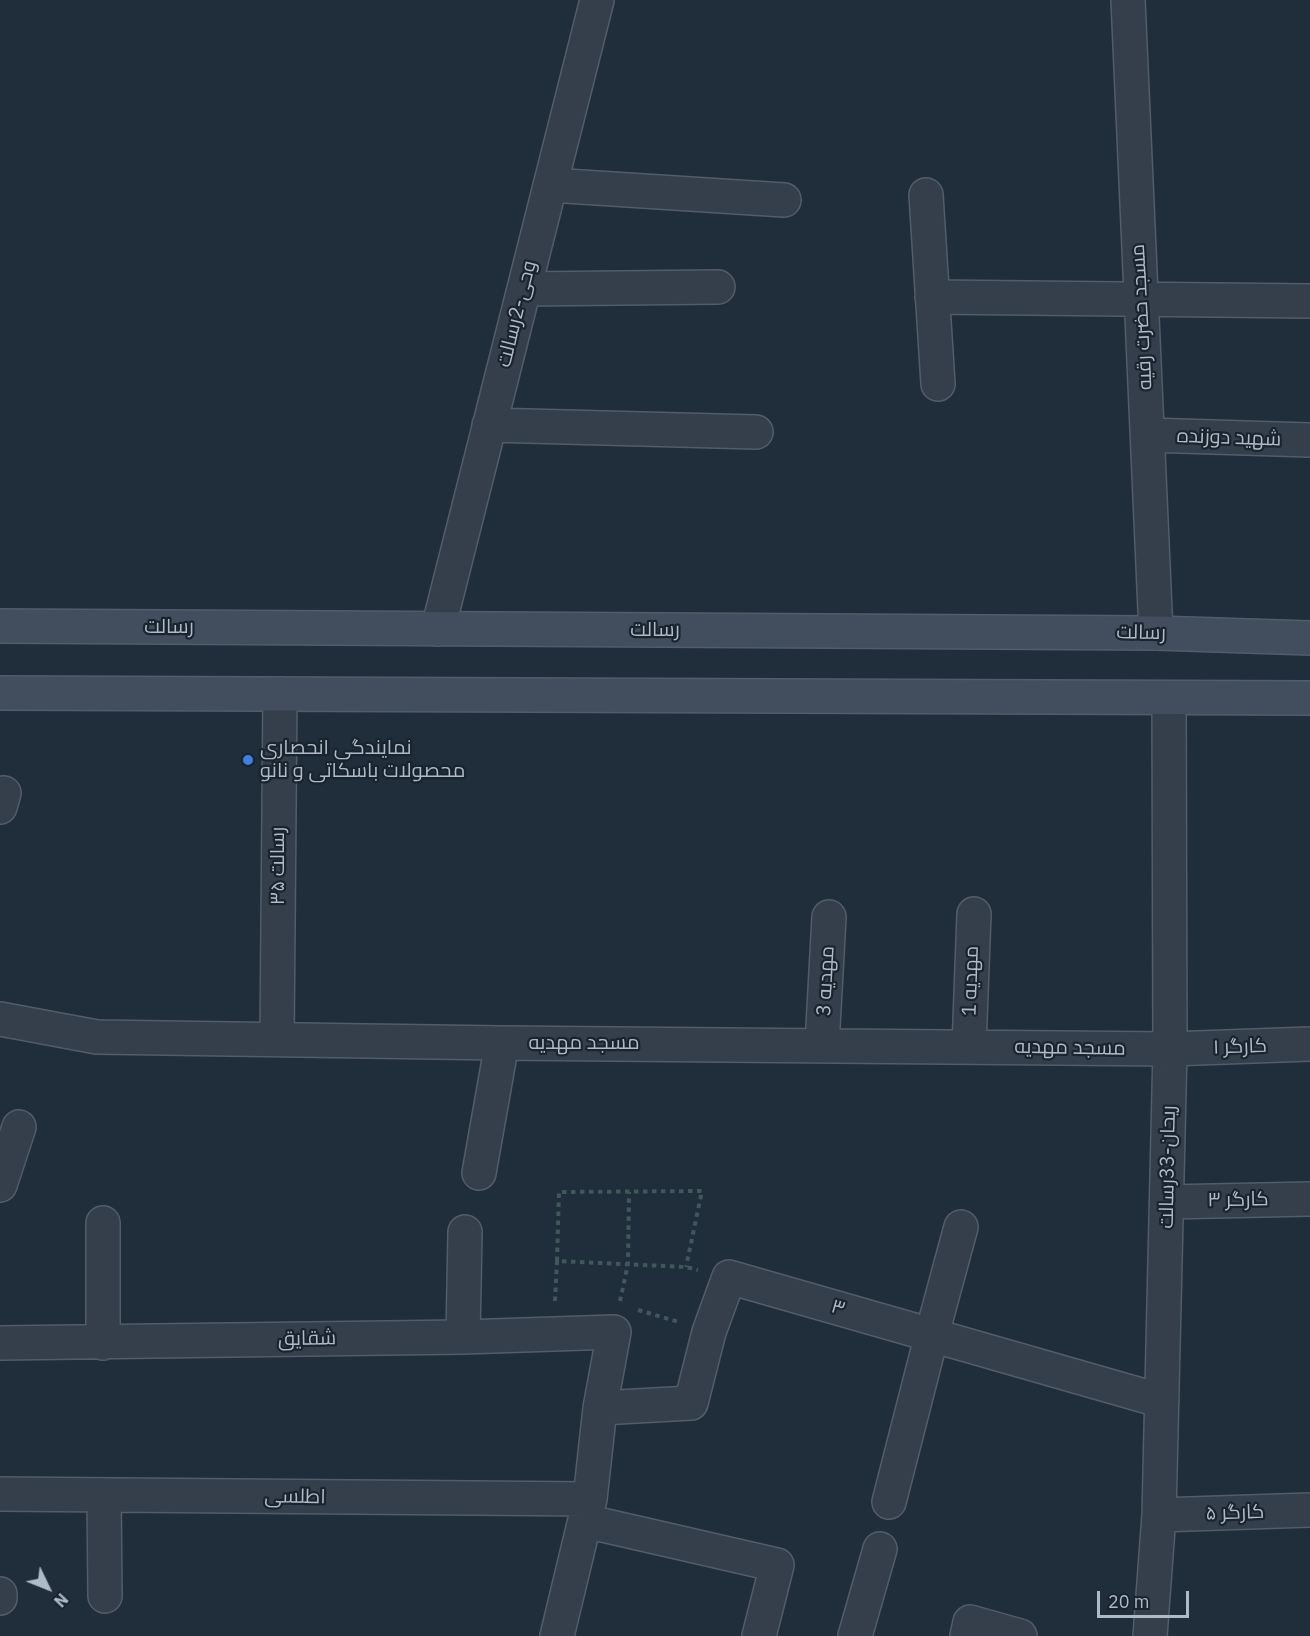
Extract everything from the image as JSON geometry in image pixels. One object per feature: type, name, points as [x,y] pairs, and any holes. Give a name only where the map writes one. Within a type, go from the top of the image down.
[{"type":"main road","name":"رسالت","points":[[0,626],[1156,633],[1310,638]]},
{"type":"main road","points":[[0,693],[1310,698]]},
{"type":"street","name":"وحی-2رسالت","points":[[438,629],[597,0]]},
{"type":"street","name":"مسجد حضرت رقیه","points":[[1128,0],[1156,633]]},
{"type":"street","points":[[550,185],[784,200]]},
{"type":"street","points":[[926,195],[938,384]]},
{"type":"street","points":[[524,289],[718,287]]},
{"type":"street","points":[[932,297],[1310,301]]},
{"type":"street","points":[[489,425],[756,432]]},
{"type":"street","name":"شهید دوزنده","points":[[1148,435],[1310,440]]},
{"type":"street","name":"رسالت ۳۵","points":[[277,1038],[280,694]]},
{"type":"street","name":"ریحان-33رسالت","points":[[1150,1636],[1159,1515],[1167,1202],[1170,1049],[1169,698]]},
{"type":"street","name":"مهدیه 1","points":[[969,1047],[974,914]]},
{"type":"street","name":"مهدیه 3","points":[[822,1045],[829,917]]},
{"type":"street","name":"مسجد مهدیه","points":[[0,1019],[97,1036],[502,1043],[1170,1049]]},
{"type":"street","points":[[479,1173],[502,1043]]},
{"type":"street","name":"کارگر ۱","points":[[1170,1049],[1310,1044]]},
{"type":"street","points":[[0,1185],[19,1127]]},
{"type":"street","name":"کارگر ۳","points":[[1167,1202],[1310,1199]]},
{"type":"street","points":[[103,1223],[103,1343]]},
{"type":"street","points":[[889,1502],[961,1227]]},
{"type":"street","points":[[463,1337],[465,1232]]},
{"type":"street","points":[[600,1408],[691,1403],[709,1332],[729,1277]]},
{"type":"street","name":"۳","points":[[729,1277],[1162,1401]]},
{"type":"street","points":[[557,1636],[587,1510],[600,1408],[617,1318]]},
{"type":"street","name":"شقایق","points":[[0,1343],[553,1335],[617,1318]]},
{"type":"street","name":"اطلسی","points":[[0,1494],[104,1495],[587,1510],[777,1565],[759,1636]]},
{"type":"street","points":[[104,1495],[105,1596]]},
{"type":"street","name":"کارگر ۵","points":[[1159,1515],[1310,1510]]},
{"type":"street","points":[[855,1636],[880,1549]]},
{"type":"street","points":[[967,1636],[970,1622],[1020,1636]]},
{"type":"path","points":[[553,1335],[559,1192],[702,1191],[687,1267]]},
{"type":"path","points":[[629,1192],[628,1264],[617,1318],[709,1332]]},
{"type":"path","points":[[557,1261],[687,1267],[729,1277]]},
{"type":"place","name":"نمایندگی انحصاری محصولات باسکاتی و نانو","points":[[248,760]]}]
